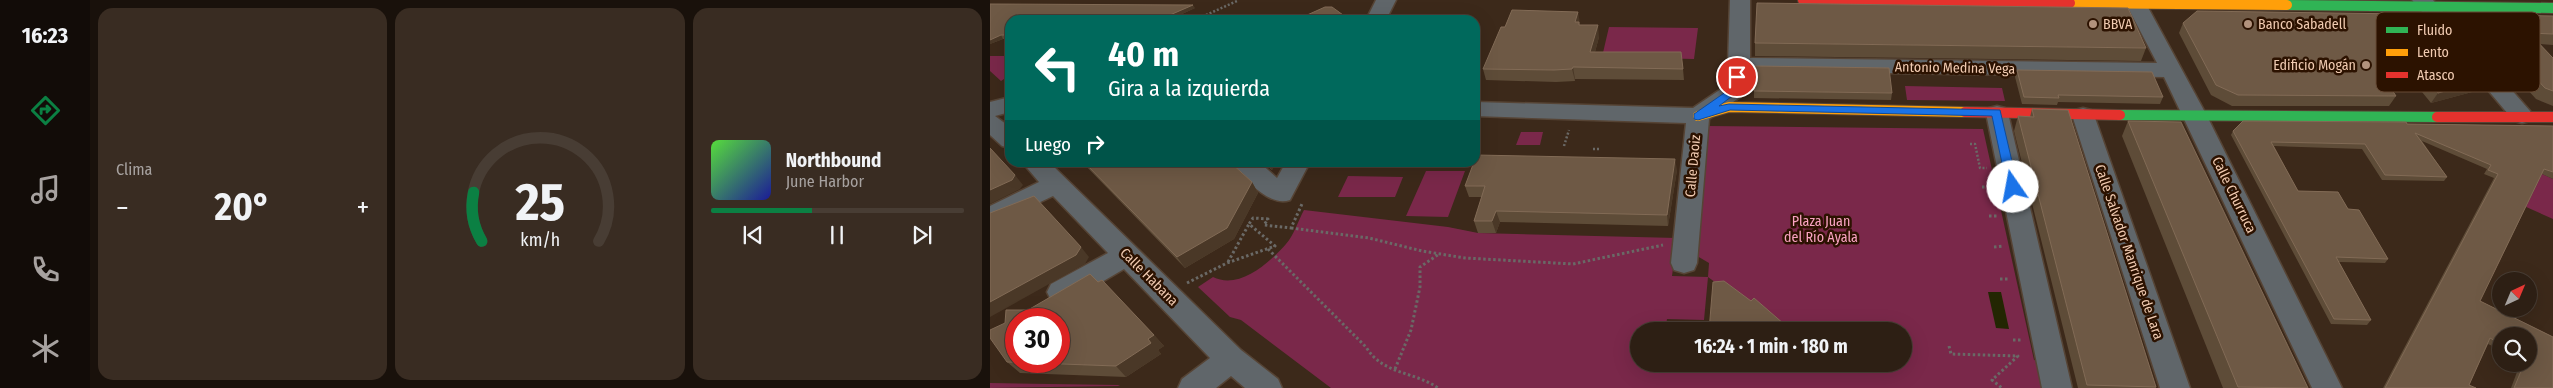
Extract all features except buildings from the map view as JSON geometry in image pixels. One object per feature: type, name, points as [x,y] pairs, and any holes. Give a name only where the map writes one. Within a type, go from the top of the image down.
[{"type":"street","points":[[1378,15],[1386,0]]},
{"type":"street","name":"Calle Daoiz","points":[[1685,252],[1698,116],[1735,90],[1740,54],[1740,0]]},
{"type":"street","points":[[1802,0],[2425,4],[2553,8]]},
{"type":"street","name":"Calle Churruca","points":[[2136,2],[2196,116],[2327,388]]},
{"type":"street","name":"Antonio Medina Vega","points":[[1740,54],[2172,70]]},
{"type":"street","points":[[2501,92],[2522,116]]},
{"type":"street","points":[[990,110],[1005,106]]},
{"type":"street","points":[[1480,110],[1698,116],[1729,107],[2084,116],[2553,117]]},
{"type":"street","points":[[1997,113],[2057,388]]},
{"type":"street","name":"Calle Salvador Manrique de Lara","points":[[2084,116],[2175,388]]},
{"type":"street","points":[[990,122],[1005,136]]},
{"type":"street","name":"Calle Habana","points":[[1039,167],[1231,359],[1267,388]]},
{"type":"street","points":[[1248,167],[1282,194],[1296,167]]},
{"type":"street","points":[[990,217],[1055,184]]},
{"type":"street","points":[[1040,304],[1126,254]]},
{"type":"street","points":[[1193,388],[1231,359]]},
{"type":"path","points":[[1206,15],[1237,1]]},
{"type":"path","points":[[1564,146],[1569,127],[1575,127]]},
{"type":"path","points":[[1970,144],[1975,144],[1980,168],[1991,168]]},
{"type":"path","points":[[1593,149],[1600,149]]},
{"type":"path","points":[[1282,194],[1306,194],[1291,228]]},
{"type":"path","points":[[1227,263],[1253,218],[1268,218],[1264,225],[1369,238],[1439,254],[1573,264],[1685,252]]},
{"type":"path","points":[[1167,296],[1195,277],[1275,246],[1249,224]]},
{"type":"path","points":[[1268,248],[1366,347],[1373,359],[1431,383],[1438,388]]},
{"type":"path","points":[[1395,369],[1402,358],[1408,338],[1420,284],[1418,271],[1423,263],[1439,254]]},
{"type":"path","points":[[1949,346],[1951,354],[2018,356],[1992,380],[2002,388]]},
{"type":"green space","points":[[1609,27],[1698,28],[1694,59],[1602,57]]},
{"type":"green space","points":[[990,56],[1005,56],[1005,78],[1001,81],[990,71]]},
{"type":"green space","points":[[1905,86],[2002,88],[2005,101],[1907,100]]},
{"type":"green space","name":"Plaza Juan del Río Ayala","points":[[1707,126],[1983,129],[2034,360],[2040,361],[2046,388],[1331,388],[1241,320],[1230,317],[1198,287],[1213,277],[1233,280],[1253,273],[1271,259],[1289,240],[1304,210],[1448,227],[1478,233],[1677,238],[1672,276],[1708,277],[1709,263],[1692,253]]},
{"type":"green space","points":[[1521,132],[1543,132],[1540,145],[1516,145]]},
{"type":"green space","points":[[1390,167],[1451,167],[1450,168]]},
{"type":"green space","points":[[1426,171],[1465,171],[1448,217],[1406,216]]},
{"type":"green space","points":[[2540,173],[2553,179],[2553,219],[2524,206]]},
{"type":"green space","points":[[1348,176],[1403,177],[1395,197],[1338,197]]},
{"type":"green space","points":[[990,383],[1118,385],[1120,386],[990,388]]},
{"type":"shaded area","points":[[1988,292],[2001,292],[2009,329],[1996,328]]},
{"type":"traffic: fast","points":[[2287,5],[2553,8]]},
{"type":"traffic: fast","points":[[2120,115],[2437,117]]},
{"type":"traffic: slow","points":[[2070,3],[2287,5]]},
{"type":"traffic: slow","points":[[1698,116],[1729,107],[1965,112]]},
{"type":"traffic: jam","points":[[1803,0],[2070,3]]},
{"type":"traffic: jam","points":[[1965,112],[2120,115]]},
{"type":"traffic: jam","points":[[2437,117],[2553,117]]},
{"type":"place","name":"BBVA","points":[[2093,24]]},
{"type":"place","name":"Banco Sabadell","points":[[2248,24]]},
{"type":"place","name":"Edificio Mogán","points":[[2366,65]]},
{"type":"route","points":[[1737,77],[1735,90],[1698,116],[1729,107],[1997,113],[2013,187]]}]
